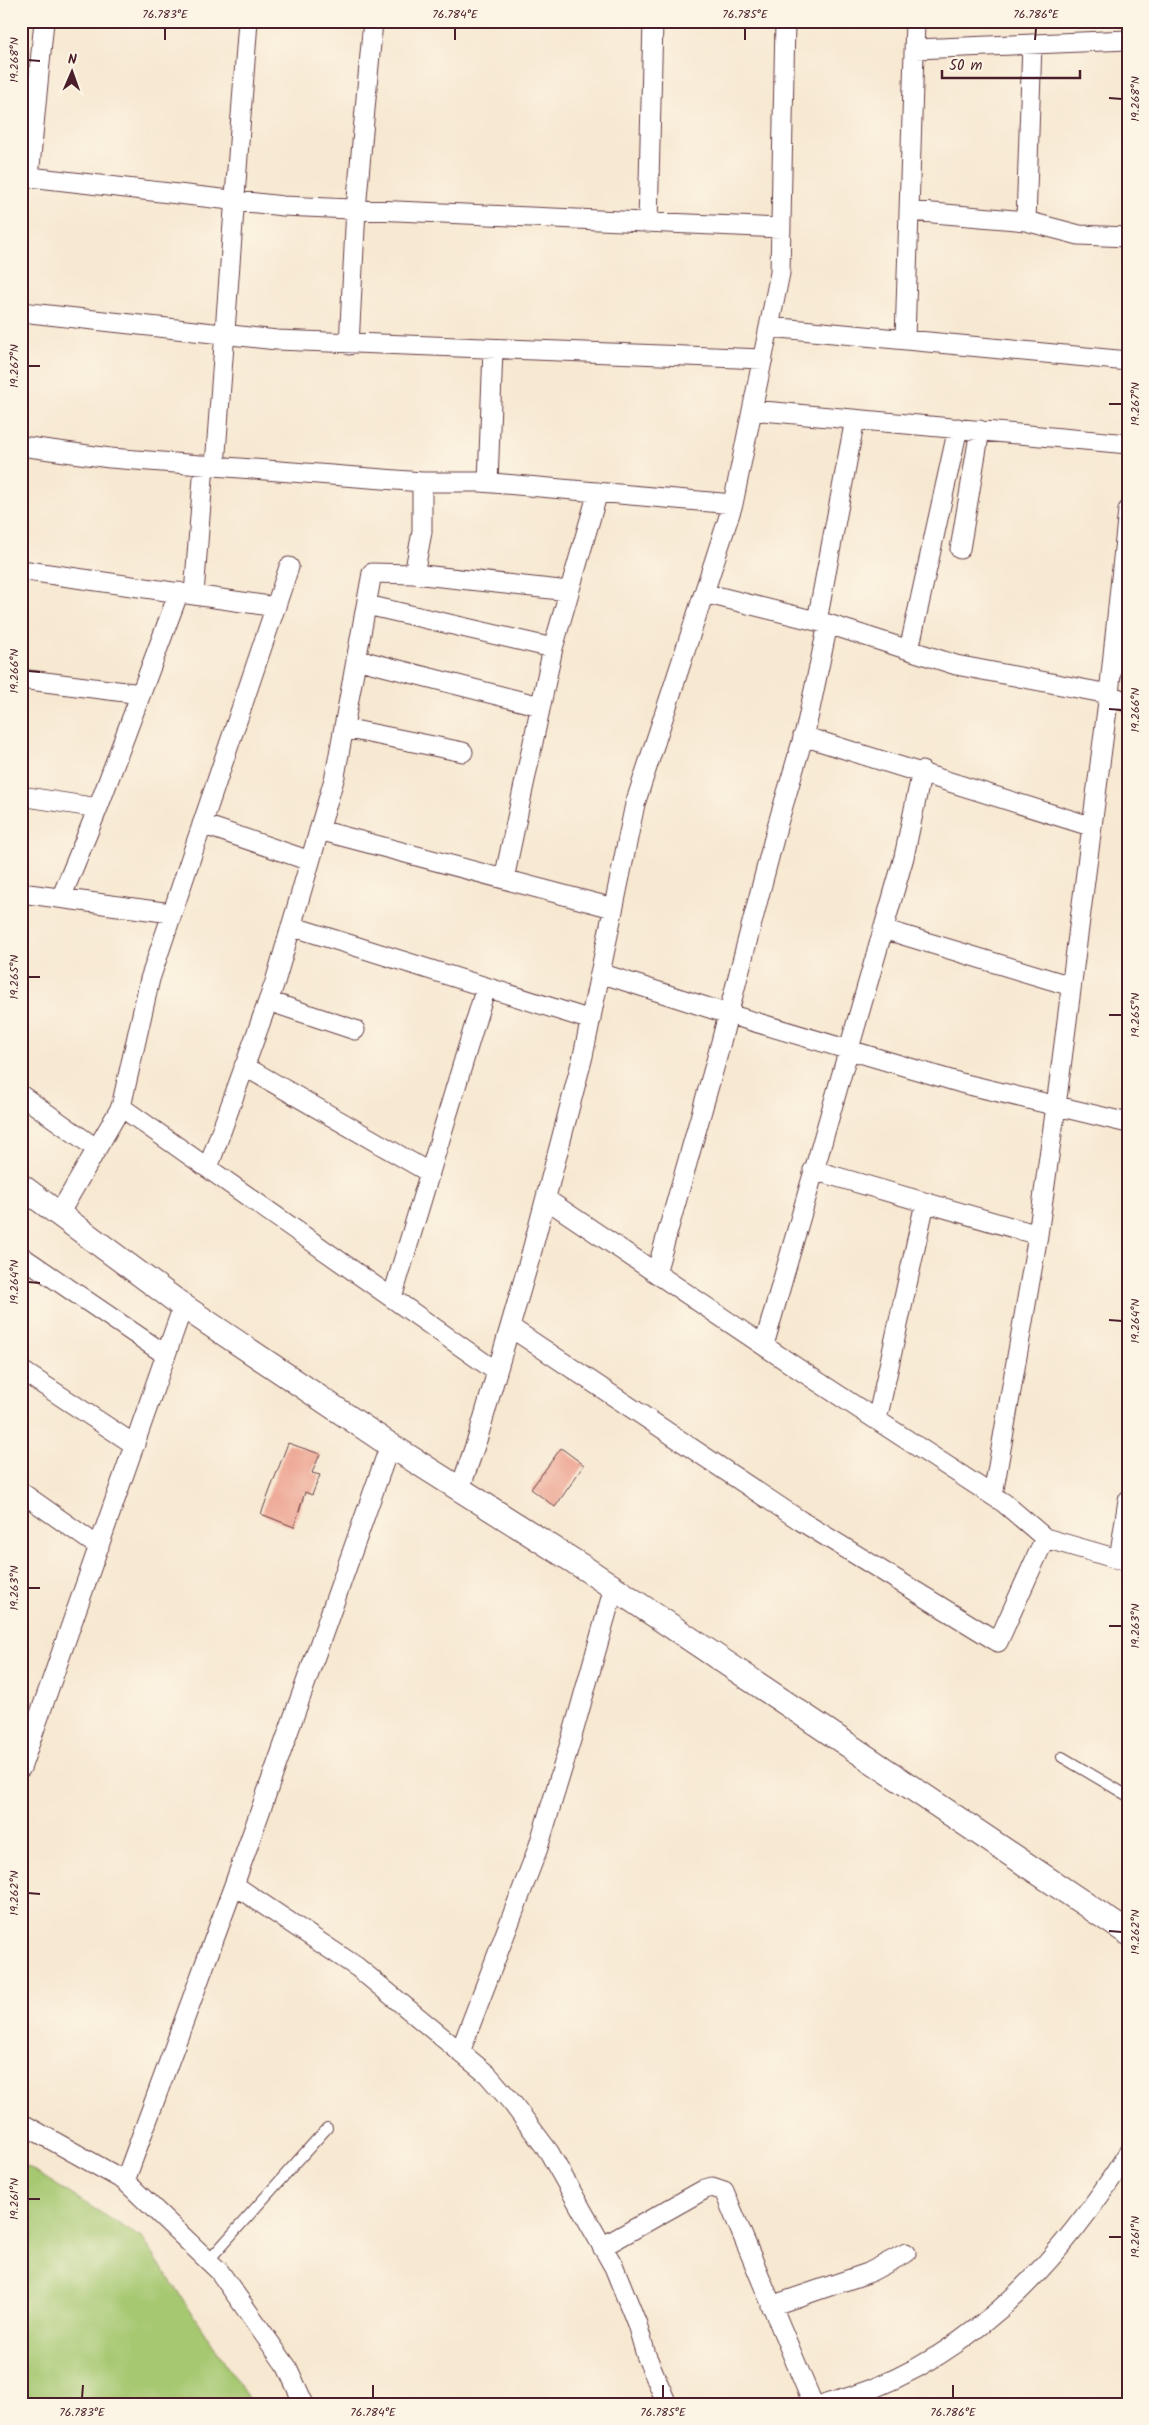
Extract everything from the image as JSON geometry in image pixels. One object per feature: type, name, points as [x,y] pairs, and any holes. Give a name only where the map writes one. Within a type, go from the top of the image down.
[{"type":"street","points":[[44,21],[25,177],[283,206],[781,228]]},
{"type":"street","points":[[61,898],[98,808],[141,694],[187,593],[210,465],[224,335],[236,201],[248,21]]},
{"type":"street","points":[[348,345],[356,209],[373,21]]},
{"type":"street","points":[[648,223],[653,21]]},
{"type":"street","points":[[460,1489],[478,1437],[546,1199],[591,1020],[634,804],[734,504],[780,273],[785,21]]},
{"type":"street","points":[[906,339],[916,49],[915,21]]},
{"type":"street","points":[[916,49],[1128,40]]},
{"type":"street","points":[[1026,221],[1032,44]]},
{"type":"street","points":[[910,211],[1026,221],[1079,235],[1128,237]]},
{"type":"street","points":[[21,312],[224,335],[348,345],[763,359]]},
{"type":"street","points":[[770,327],[1128,361]]},
{"type":"street","points":[[488,482],[494,349]]},
{"type":"street","points":[[752,410],[1128,444]]},
{"type":"street","points":[[656,1273],[803,736],[855,419]]},
{"type":"street","points":[[909,650],[958,428]]},
{"type":"street","points":[[960,549],[980,430]]},
{"type":"street","points":[[21,446],[110,458],[422,482],[488,482],[734,504]]},
{"type":"street","points":[[414,574],[422,532],[422,482]]},
{"type":"street","points":[[504,879],[553,648],[598,492]]},
{"type":"street","points":[[993,1495],[1038,1235],[1056,1106],[1090,826],[1109,694],[1128,510]]},
{"type":"street","points":[[58,1214],[122,1107],[150,979],[289,568]]},
{"type":"street","points":[[21,570],[276,607]]},
{"type":"street","points":[[208,1168],[268,1000],[335,776],[372,573],[414,574],[569,591]]},
{"type":"street","points":[[704,593],[823,622],[956,665],[1109,694],[1128,703]]},
{"type":"street","points":[[367,605],[553,648]]},
{"type":"street","points":[[356,659],[540,706]]},
{"type":"street","points":[[21,679],[141,694]]},
{"type":"street","points":[[344,728],[463,752]]},
{"type":"street","points":[[803,736],[922,771],[1090,826]]},
{"type":"street","points":[[764,1345],[847,1050],[904,857],[922,771]]},
{"type":"street","points":[[21,796],[98,808]]},
{"type":"street","points":[[202,824],[310,861]]},
{"type":"street","points":[[319,830],[614,908]]},
{"type":"street","points":[[21,893],[172,912]]},
{"type":"street","points":[[291,926],[591,1020]]},
{"type":"street","points":[[883,928],[1071,986]]},
{"type":"street","points":[[600,973],[728,1014],[961,1083],[1128,1123]]},
{"type":"street","points":[[392,1298],[486,987]]},
{"type":"street","points":[[268,1000],[355,1030]]},
{"type":"street","points":[[244,1066],[430,1173]]},
{"type":"street","points":[[21,1095],[97,1148]]},
{"type":"street","points":[[122,1107],[497,1372]]},
{"type":"street","points":[[813,1170],[1038,1235]]},
{"type":"street","points":[[21,1186],[183,1306],[390,1445],[614,1587],[1128,1933]]},
{"type":"street","points":[[546,1199],[877,1420],[993,1495],[1046,1538],[1123,1560],[1128,1500]]},
{"type":"street","points":[[877,1420],[926,1202]]},
{"type":"street","points":[[21,1256],[166,1355]]},
{"type":"street","points":[[21,1768],[183,1306]]},
{"type":"street","points":[[510,1327],[801,1521],[998,1642],[1046,1538]]},
{"type":"street","points":[[21,1370],[135,1445]]},
{"type":"street","points":[[125,2182],[234,1885],[390,1445]]},
{"type":"street","points":[[21,1492],[99,1547]]},
{"type":"street","points":[[460,2052],[538,1848],[614,1587]]},
{"type":"street","points":[[234,1885],[358,1967],[488,2075],[513,2104],[549,2152],[602,2247],[627,2296],[646,2355],[668,2404]]},
{"type":"street","points":[[21,2123],[125,2182],[208,2261],[219,2272],[287,2367],[304,2404]]},
{"type":"street","points":[[826,2404],[872,2388],[920,2368],[970,2335],[1016,2294],[1057,2252],[1098,2200],[1128,2152]]},
{"type":"street","points":[[602,2247],[704,2189],[718,2188],[728,2198],[813,2404]]},
{"type":"street","points":[[771,2306],[868,2273],[906,2253]]},
{"type":"lane","points":[[1062,1758],[1128,1796]]},
{"type":"lane","points":[[208,2261],[327,2128]]},
{"type":"green space","points":[[21,2163],[143,2239],[252,2404],[21,2404]]},
{"type":"building","points":[[288,1443],[320,1454],[312,1473],[320,1475],[312,1495],[305,1492],[294,1527],[261,1514]]},
{"type":"building","points":[[561,1448],[584,1465],[555,1507],[531,1489]]}]
